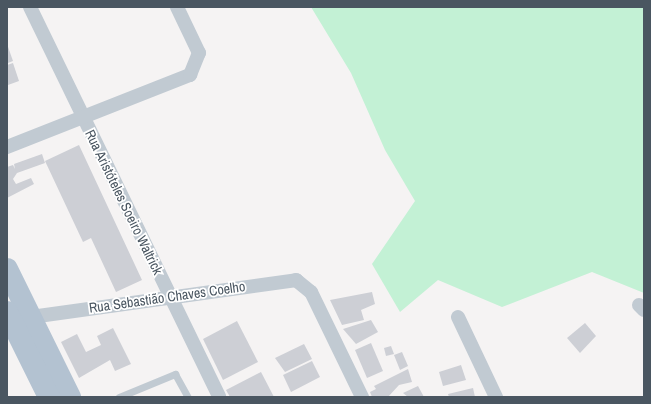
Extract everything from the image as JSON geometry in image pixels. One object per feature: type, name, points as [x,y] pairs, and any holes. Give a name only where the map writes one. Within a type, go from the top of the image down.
[{"type":"main road","points":[[7,269],[70,397]]},
{"type":"main road","points":[[7,312],[48,397]]},
{"type":"street","name":"Rua Aristóteles Soeiro Waltrick","points":[[30,7],[219,397]]},
{"type":"street","points":[[7,147],[190,75],[199,52],[177,7]]},
{"type":"street","name":"Rua Sebastião Chaves Coelho","points":[[31,317],[290,279],[302,282],[311,292],[362,397]]},
{"type":"street","points":[[458,318],[496,397]]},
{"type":"lane","points":[[119,397],[175,374],[188,397]]},
{"type":"green space","points":[[311,7],[644,7],[644,293],[592,272],[502,307],[438,280],[400,312],[372,264],[415,201],[385,150],[351,73]]},
{"type":"building","points":[[7,44],[13,61],[8,63],[7,58]]},
{"type":"building","points":[[13,63],[19,81],[8,85],[7,65]]},
{"type":"building","points":[[79,145],[142,280],[116,292],[91,238],[83,242],[45,161]]},
{"type":"building","points":[[42,154],[45,163],[17,173],[13,179],[16,184],[31,178],[34,184],[7,198],[7,167],[13,165],[15,169],[14,164]]},
{"type":"building","points":[[372,292],[375,304],[361,310],[364,320],[342,325],[330,300]]},
{"type":"building","points":[[371,320],[378,332],[356,344],[343,329]]},
{"type":"building","points":[[237,321],[258,362],[223,380],[203,339]]},
{"type":"building","points":[[585,323],[596,336],[580,353],[567,338]]},
{"type":"building","points":[[113,328],[131,364],[115,371],[110,360],[79,378],[61,342],[77,334],[86,352],[101,345],[97,336]]},
{"type":"building","points":[[371,343],[383,371],[367,378],[355,350]]},
{"type":"building","points":[[304,344],[312,359],[285,372],[275,358]]},
{"type":"building","points":[[391,346],[394,354],[386,356],[384,348]]},
{"type":"building","points":[[402,352],[408,366],[400,370],[394,355]]},
{"type":"building","points":[[312,361],[320,377],[291,392],[283,375]]},
{"type":"building","points":[[461,365],[466,380],[443,386],[439,372]]},
{"type":"building","points":[[408,369],[412,382],[399,385],[388,397],[372,397],[370,392],[376,389],[374,386]]},
{"type":"building","points":[[261,372],[274,397],[230,397],[226,390]]},
{"type":"building","points":[[418,386],[424,397],[408,397],[403,393]]},
{"type":"building","points":[[473,388],[475,397],[449,397],[448,394]]}]
